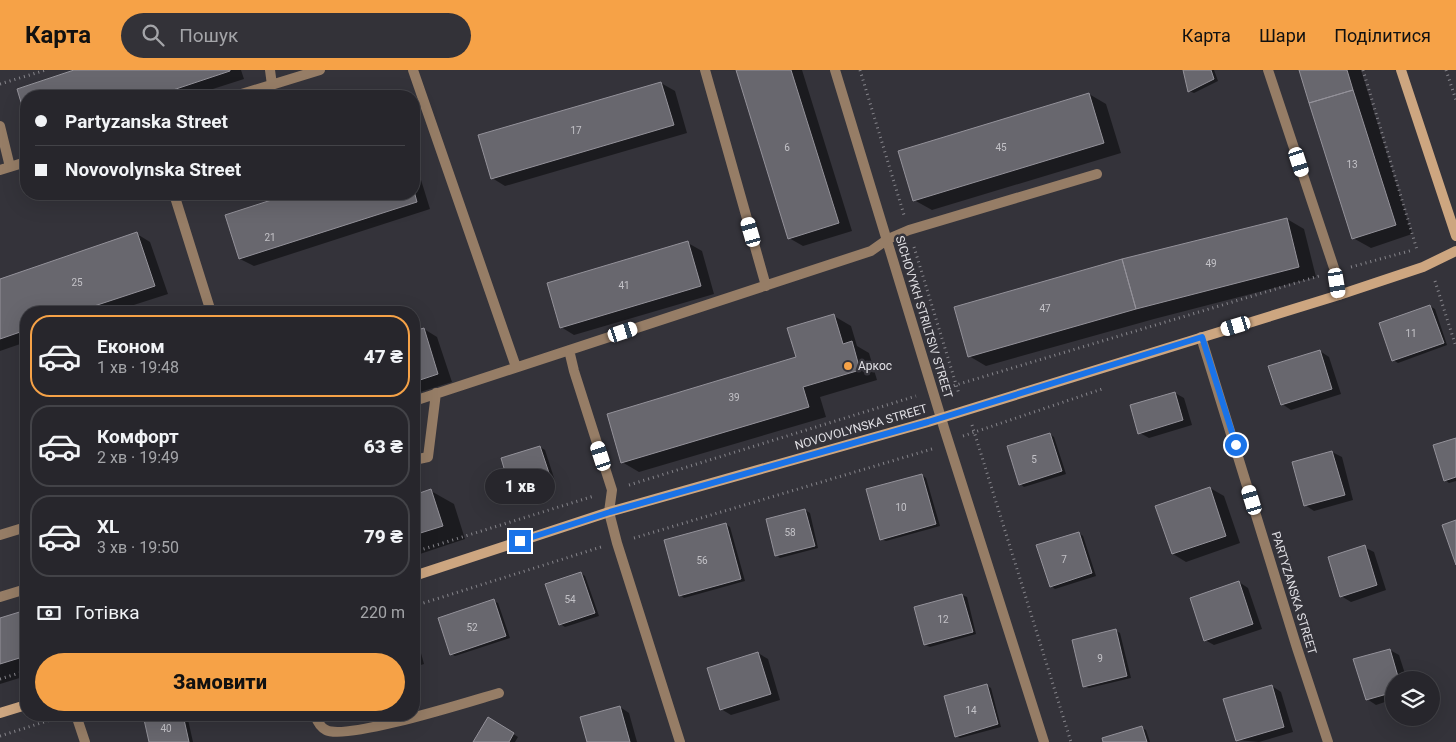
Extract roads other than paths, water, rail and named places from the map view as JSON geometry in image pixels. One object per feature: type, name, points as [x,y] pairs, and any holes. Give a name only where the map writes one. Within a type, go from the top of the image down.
[{"type":"street","points":[[270,70],[272,85]]},
{"type":"street","points":[[255,90],[320,70]]},
{"type":"street","points":[[413,70],[420,90]]},
{"type":"street","points":[[705,70],[766,286]]},
{"type":"street","name":"SICHOVYKH STRILTSIV STREET","points":[[835,70],[1044,742]]},
{"type":"street","points":[[1268,70],[1335,271],[1339,295]]},
{"type":"street","points":[[1401,70],[1456,236]]},
{"type":"street","points":[[420,90],[516,367]]},
{"type":"street","points":[[0,126],[5,169],[20,164]]},
{"type":"street","points":[[420,399],[871,251],[888,239],[909,230],[1097,174]]},
{"type":"street","points":[[176,200],[209,306]]},
{"type":"street","name":"NOVOVOLYNSKA STREET","points":[[420,574],[610,512],[942,417],[1339,295],[1423,267],[1456,251]]},
{"type":"street","name":"PARTYZANSKA STREET","points":[[1202,337],[1297,648],[1328,742]]},
{"type":"street","points":[[569,350],[612,490],[610,512],[616,543],[680,742]]},
{"type":"street","points":[[420,458],[428,456],[436,394]]},
{"type":"street","points":[[0,536],[20,529]]},
{"type":"street","points":[[0,597],[20,591]]},
{"type":"street","points":[[420,715],[499,693]]},
{"type":"street","points":[[0,713],[20,707]]},
{"type":"street","points":[[78,721],[85,742]]},
{"type":"street","points":[[318,721],[326,730],[336,733],[397,721]]},
{"type":"place","name":"Аркос","points":[[848,366]]}]
